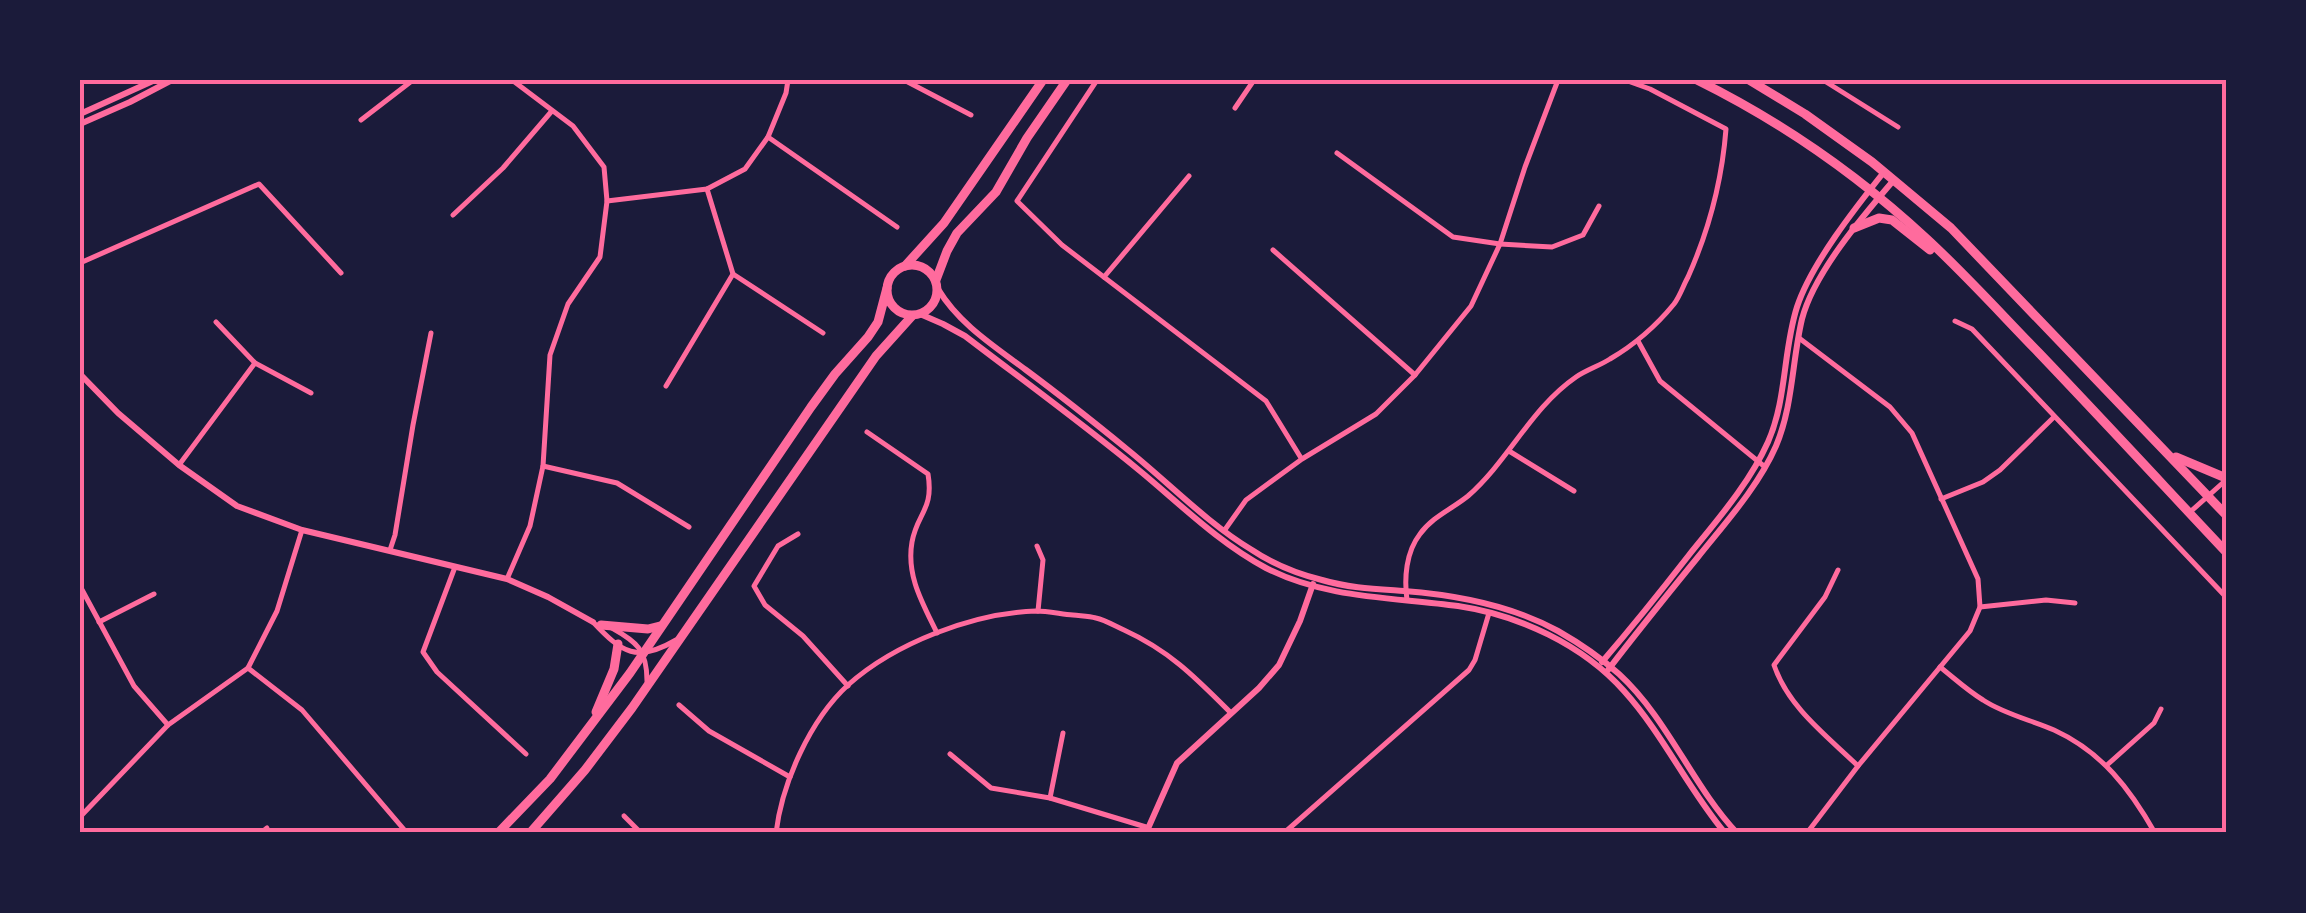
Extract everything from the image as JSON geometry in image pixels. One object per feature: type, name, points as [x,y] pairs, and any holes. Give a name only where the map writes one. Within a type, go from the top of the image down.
[{"type":"main road","points":[[498,833],[550,779],[592,724],[826,386],[868,338],[878,322],[893,274],[944,223],[1043,80]]},
{"type":"main road","points":[[530,833],[585,770],[683,635],[876,356],[916,315],[934,304],[947,250],[957,233],[996,192],[1067,80]]},
{"type":"main road","points":[[1697,80],[1778,126],[1879,198],[1960,271],[2226,552]]},
{"type":"main road","points":[[1748,80],[1805,114],[1951,228],[2226,515]]},
{"type":"main road","points":[[1854,228],[1879,218],[1892,220],[1951,269],[1960,271]]},
{"type":"main road","points":[[905,266],[927,269],[937,284]]},
{"type":"main road","points":[[887,288],[891,304],[904,314],[916,315]]},
{"type":"main road","points":[[2168,454],[2226,479]]},
{"type":"main road","points":[[597,623],[648,629],[660,626]]},
{"type":"main road","points":[[592,724],[614,669],[618,644]]},
{"type":"street","points":[[80,114],[155,80]]},
{"type":"street","points":[[80,124],[172,80]]},
{"type":"street","points":[[361,120],[413,80]]},
{"type":"street","points":[[506,579],[530,526],[543,466],[550,354],[568,304],[600,257],[607,200],[604,168],[573,126],[512,80]]},
{"type":"street","points":[[607,200],[707,189],[745,170],[768,137],[788,80]]},
{"type":"street","points":[[904,80],[971,115]]},
{"type":"street","points":[[1097,80],[1017,201],[1062,245],[1266,400],[1302,459]]},
{"type":"street","points":[[1235,108],[1254,80]]},
{"type":"street","points":[[1222,534],[1246,500],[1302,459],[1376,414],[1415,375],[1471,306],[1500,244],[1558,80]]},
{"type":"street","points":[[1406,596],[1410,553],[1419,534],[1468,495],[1539,409],[1576,376],[1638,341],[1676,302],[1697,256],[1711,213],[1726,129],[1626,80]]},
{"type":"street","points":[[1822,80],[1898,127]]},
{"type":"street","points":[[1840,91],[1848,80]]},
{"type":"street","points":[[454,215],[503,168],[551,112]]},
{"type":"street","points":[[768,137],[897,228]]},
{"type":"street","points":[[1337,153],[1453,237],[1552,247],[1583,235],[1599,206]]},
{"type":"street","points":[[1795,336],[1796,310],[1809,281],[1884,172]]},
{"type":"street","points":[[1104,277],[1189,176]]},
{"type":"street","points":[[1608,670],[1748,494],[1762,464],[1795,336],[1809,300],[1854,228],[1894,180]]},
{"type":"street","points":[[80,263],[259,184],[341,273]]},
{"type":"street","points":[[707,189],[733,274],[823,332]]},
{"type":"street","points":[[1273,250],[1415,375]]},
{"type":"street","points":[[666,386],[733,274]]},
{"type":"street","points":[[937,284],[948,306],[965,322],[1130,451],[1222,534]]},
{"type":"street","points":[[916,315],[955,330],[1222,534],[1271,561],[1313,582],[1490,609],[1536,629],[1621,676],[1737,833]]},
{"type":"street","points":[[1955,321],[1972,329],[2226,597]]},
{"type":"street","points":[[216,322],[255,363],[311,392]]},
{"type":"street","points":[[390,550],[396,536],[412,425],[431,333]]},
{"type":"street","points":[[1795,336],[1890,408],[1912,434],[1978,579],[1980,607],[1970,631],[1808,833]]},
{"type":"street","points":[[1638,341],[1660,380],[1762,464]]},
{"type":"street","points":[[179,466],[255,363]]},
{"type":"street","points":[[80,374],[179,466],[236,506],[302,530],[506,579],[548,597],[634,641],[642,653],[647,684]]},
{"type":"street","points":[[1942,498],[1984,482],[2054,417]]},
{"type":"street","points":[[867,432],[928,474],[931,494],[912,541],[912,580],[937,633]]},
{"type":"street","points":[[1508,451],[1574,491]]},
{"type":"street","points":[[1600,664],[1762,464]]},
{"type":"street","points":[[543,466],[617,483],[688,527]]},
{"type":"street","points":[[2189,513],[2226,479]]},
{"type":"street","points":[[80,817],[168,726],[248,668],[277,612],[302,530]]},
{"type":"street","points":[[798,534],[778,546],[754,586],[765,605],[803,636],[848,686]]},
{"type":"street","points":[[1037,546],[1044,560],[1038,611]]},
{"type":"street","points":[[455,566],[423,652],[437,672],[526,754]]},
{"type":"street","points":[[1838,570],[1774,665],[1780,684],[1804,715],[1858,766]]},
{"type":"street","points":[[950,754],[991,788],[1050,798],[1146,830],[1177,763],[1279,665],[1300,622],[1313,582]]},
{"type":"street","points":[[80,586],[134,686],[168,726]]},
{"type":"street","points":[[99,622],[154,594]]},
{"type":"street","points":[[1980,607],[2046,600],[2075,603]]},
{"type":"street","points":[[1284,833],[1470,670],[1490,609]]},
{"type":"street","points":[[776,833],[790,777],[815,726],[848,686],[891,655],[937,633],[990,616],[1038,611],[1096,618],[1152,643],[1194,675],[1231,713]]},
{"type":"street","points":[[597,623],[629,651],[648,654],[683,635]]},
{"type":"street","points":[[1940,667],[1985,702],[2085,747],[2135,797],[2156,833]]},
{"type":"street","points":[[248,668],[302,710],[406,833]]},
{"type":"street","points":[[1608,670],[1726,833]]},
{"type":"street","points":[[679,705],[709,731],[790,777]]},
{"type":"street","points":[[2107,765],[2154,723],[2162,709]]},
{"type":"street","points":[[1050,798],[1063,733]]},
{"type":"street","points":[[624,816],[640,833]]}]
